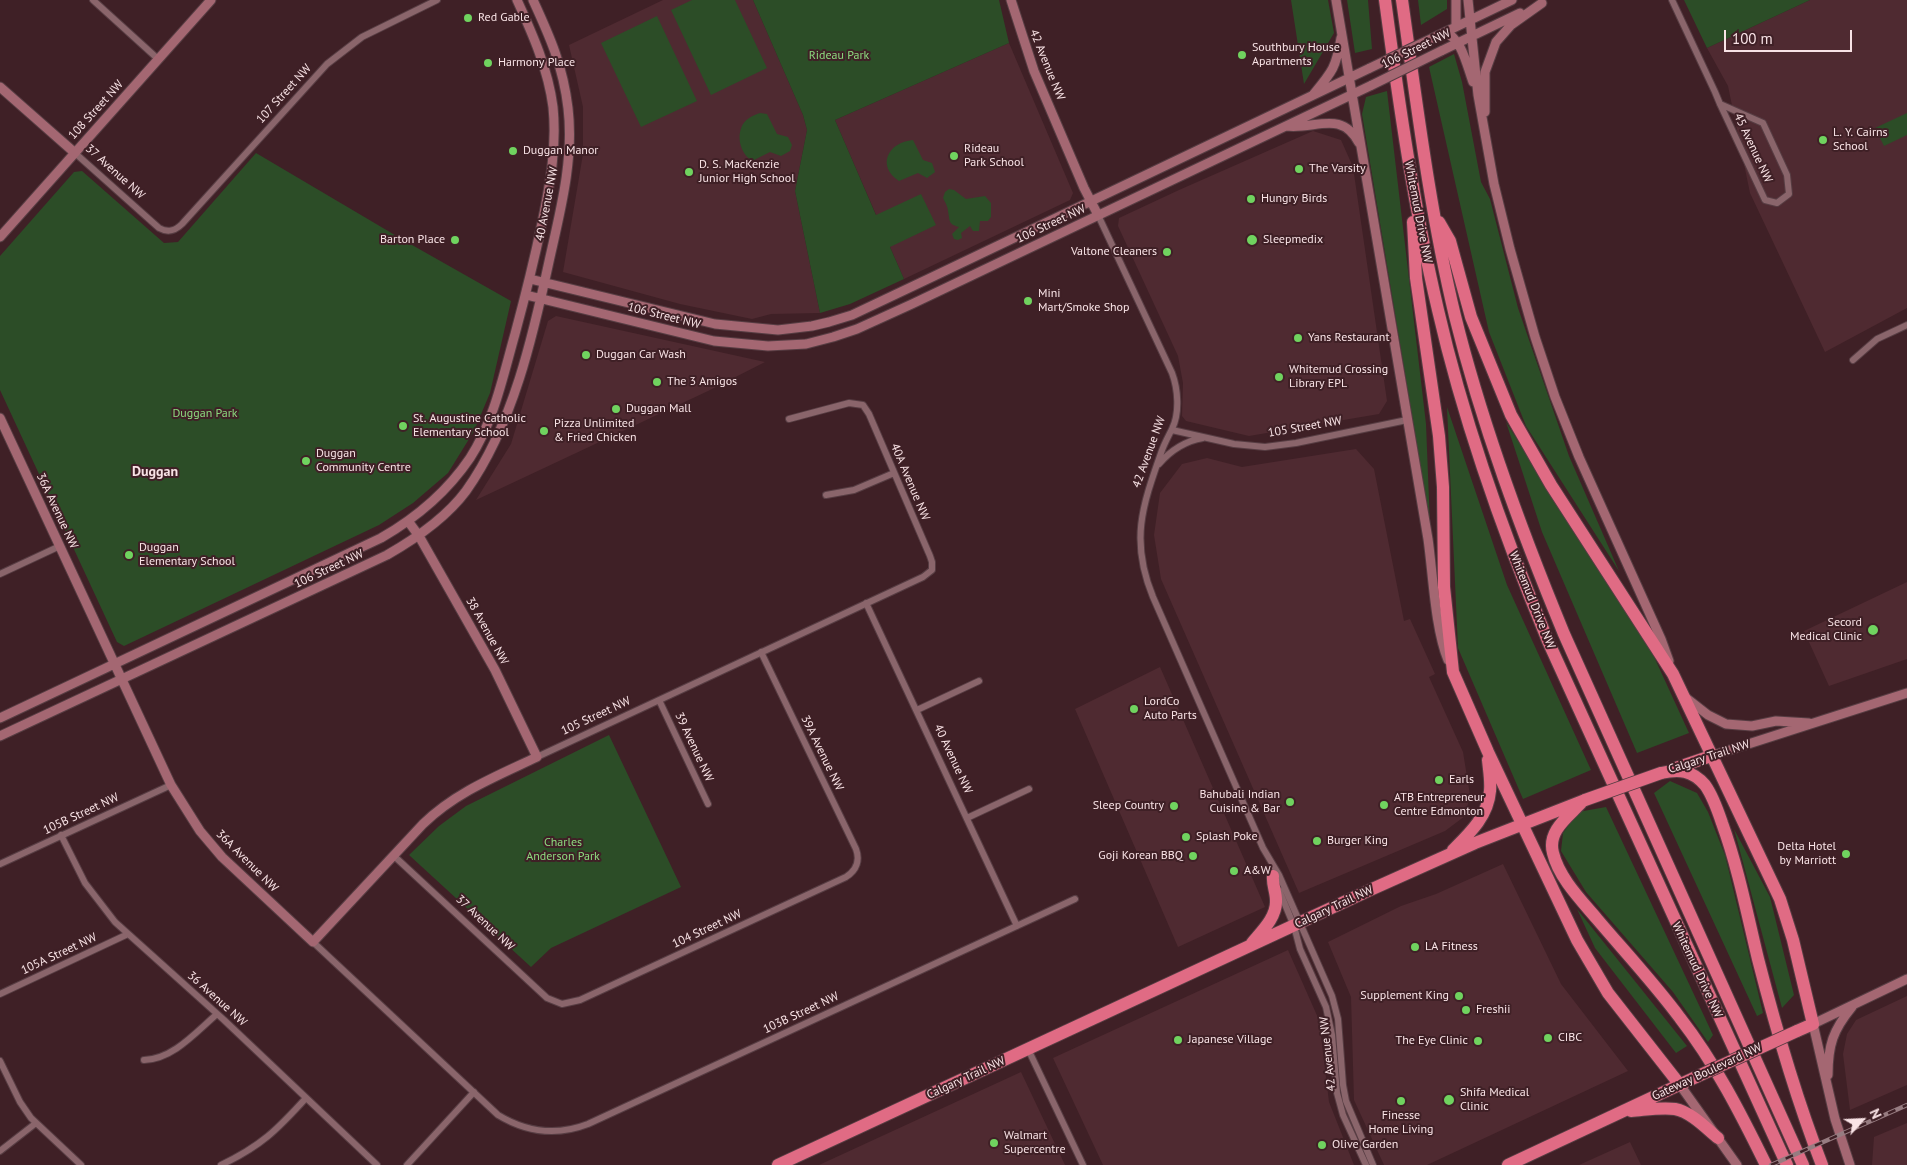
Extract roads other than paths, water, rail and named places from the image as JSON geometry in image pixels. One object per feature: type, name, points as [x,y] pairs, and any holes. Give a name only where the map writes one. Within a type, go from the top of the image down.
[{"type":"highway","name":"Whitemud Drive NW","points":[[1385,0],[1410,175],[1438,311],[1475,444],[1532,602],[1613,786],[1787,1165]]},
{"type":"highway","name":"Whitemud Drive NW","points":[[1402,0],[1433,211],[1455,316],[1490,442],[1530,550],[1564,634],[1803,1165]]},
{"type":"highway","points":[[1410,175],[1416,278],[1439,436],[1443,486],[1444,587],[1453,672],[1561,909],[1594,970],[1623,1014],[1680,1085]]},
{"type":"highway","points":[[1433,211],[1450,241],[1470,317],[1511,415],[1543,471],[1674,674],[1780,899],[1793,940],[1813,1024]]},
{"type":"highway","points":[[1448,855],[1477,824],[1487,806],[1490,792],[1488,752]]},
{"type":"highway","name":"Calgary Trail NW","points":[[778,1165],[1448,855],[1585,800],[1711,756]]},
{"type":"highway","points":[[1661,773],[1679,770],[1689,773],[1705,785],[1713,798],[1731,848],[1782,1051],[1822,1165]]},
{"type":"highway","points":[[1585,800],[1562,822],[1554,836],[1553,853],[1557,864],[1574,892],[1681,1019],[1733,1099],[1766,1165]]},
{"type":"highway","points":[[1250,946],[1268,924],[1276,908],[1273,876]]},
{"type":"highway","name":"Gateway Boulevard NW","points":[[1508,1165],[1813,1024]]},
{"type":"highway","points":[[1621,1112],[1660,1109],[1677,1110],[1692,1118],[1718,1138]]},
{"type":"street","points":[[93,0],[158,59]]},
{"type":"street","name":"108 Street NW","points":[[0,237],[211,0]]},
{"type":"street","name":"107 Street NW","points":[[170,231],[182,224],[310,81],[337,55],[377,29],[437,0]]},
{"type":"street","name":"40 Avenue NW","points":[[517,0],[544,66],[552,100],[554,120],[553,160],[530,279]]},
{"type":"street","name":"40 Avenue NW","points":[[533,0],[559,60],[568,109],[570,140],[562,203],[540,298]]},
{"type":"street","name":"42 Avenue NW","points":[[1010,0],[1034,70],[1091,201],[1172,373],[1176,387],[1176,417],[1144,504],[1140,549],[1143,571],[1162,619],[1269,861],[1278,875],[1297,924],[1300,949],[1329,1019],[1335,1084],[1339,1101],[1366,1165]]},
{"type":"street","points":[[1336,0],[1428,539],[1443,646],[1453,672]]},
{"type":"street","points":[[1456,0],[1456,26],[1471,37]]},
{"type":"street","points":[[1468,0],[1478,95],[1485,136],[1510,249],[1543,362],[1579,457],[1661,639],[1674,674]]},
{"type":"street","name":"106 Street NW","points":[[0,718],[366,546],[408,521],[440,495],[470,457],[487,427],[498,398],[530,279],[716,324],[778,330],[812,326],[852,315],[1512,0]]},
{"type":"street","name":"45 Avenue NW","points":[[1672,0],[1720,104],[1765,200],[1777,203],[1790,194],[1787,175],[1763,123],[1720,104]]},
{"type":"street","points":[[1485,136],[1485,72],[1496,42],[1511,25],[1545,2]]},
{"type":"street","name":"106 Street NW","points":[[526,295],[729,343],[768,346],[806,344],[820,341],[857,329],[1545,2]]},
{"type":"street","points":[[1312,96],[1336,64],[1342,33]]},
{"type":"street","points":[[1442,34],[1450,35],[1458,43],[1478,95]]},
{"type":"street","name":"37 Avenue NW","points":[[0,87],[159,228],[170,231]]},
{"type":"street","points":[[1286,126],[1299,128],[1323,123],[1341,124],[1353,133],[1361,148]]},
{"type":"street","name":"106 Street NW","points":[[0,736],[374,562],[419,536],[465,493],[499,435],[512,402],[540,298]]},
{"type":"street","points":[[1853,360],[1877,339],[1907,325]]},
{"type":"street","name":"40A Avenue NW","points":[[789,419],[849,403],[863,405],[869,414],[930,556],[932,570]]},
{"type":"street","name":"36A Avenue NW","points":[[0,418],[3,430],[60,546],[171,785],[200,831],[222,857],[498,1115],[514,1124],[531,1129]]},
{"type":"street","name":"105 Street NW","points":[[1172,430],[1249,446],[1270,446],[1407,420]]},
{"type":"street","name":"105 Street NW","points":[[1156,468],[1166,456],[1178,447],[1194,440],[1207,438]]},
{"type":"street","points":[[826,494],[854,490],[894,474]]},
{"type":"street","name":"38 Avenue NW","points":[[408,521],[419,536],[495,670],[537,757]]},
{"type":"street","points":[[0,574],[60,546]]},
{"type":"street","name":"105 Street NW","points":[[313,942],[423,824],[449,801],[537,757],[923,577],[932,570]]},
{"type":"street","name":"40 Avenue NW","points":[[866,603],[1017,926]]},
{"type":"street","name":"39A Avenue NW","points":[[761,652],[856,849],[857,865]]},
{"type":"street","points":[[917,710],[979,681]]},
{"type":"street","name":"Calgary Trail NW","points":[[1711,756],[1907,693]]},
{"type":"street","points":[[1685,697],[1708,715],[1726,724],[1752,726],[1776,721],[1814,723]]},
{"type":"street","name":"39 Avenue NW","points":[[659,700],[708,804]]},
{"type":"street","name":"105B Street NW","points":[[0,864],[171,785]]},
{"type":"street","points":[[967,818],[1029,789]]},
{"type":"street","name":"36 Avenue NW","points":[[61,835],[79,872],[104,909],[128,934],[217,1014],[377,1165]]},
{"type":"street","name":"37 Avenue NW","points":[[394,855],[547,998],[562,1004]]},
{"type":"street","name":"42 Avenue NW","points":[[1269,861],[1273,876],[1329,987],[1336,1006],[1346,1100],[1373,1165]]},
{"type":"street","name":"104 Street NW","points":[[562,1004],[580,1000],[846,877],[851,874],[857,865]]},
{"type":"street","name":"103B Street NW","points":[[531,1129],[565,1131],[588,1124],[1076,900]]},
{"type":"street","name":"105A Street NW","points":[[0,994],[128,934]]},
{"type":"street","name":"Gateway Boulevard NW","points":[[1813,1024],[1907,979]]},
{"type":"street","points":[[1835,1120],[1828,1086],[1830,1044],[1837,1026],[1854,1004]]},
{"type":"street","points":[[144,1060],[159,1058],[172,1052],[217,1014]]},
{"type":"street","points":[[1813,1024],[1835,1120],[1850,1165]]},
{"type":"street","points":[[1028,1049],[1083,1165]]},
{"type":"street","points":[[0,1062],[20,1102],[36,1123],[81,1165]]},
{"type":"street","points":[[1680,1085],[1736,1165]]},
{"type":"street","points":[[408,1165],[474,1092]]},
{"type":"street","points":[[221,1165],[266,1140],[306,1098]]},
{"type":"street","points":[[0,1151],[36,1123]]},
{"type":"railway","points":[[1771,1165],[1907,1105]]},
{"type":"place","name":"Red Gable","points":[[468,18]]},
{"type":"place","name":"Southbury House Apartments","points":[[1242,55]]},
{"type":"place","name":"Harmony Place","points":[[488,63]]},
{"type":"place","name":"L. Y. Cairns School","points":[[1823,140]]},
{"type":"place","name":"Duggan Manor","points":[[513,151]]},
{"type":"place","name":"Rideau Park School","points":[[954,156]]},
{"type":"place","name":"The Varsity","points":[[1299,169]]},
{"type":"place","name":"D. S. MacKenzie Junior High School","points":[[689,172]]},
{"type":"place","name":"Hungry Birds","points":[[1251,199]]},
{"type":"place","name":"Barton Place","points":[[455,240]]},
{"type":"place","name":"Sleepmedix","points":[[1252,240]]},
{"type":"place","name":"Valtone Cleaners","points":[[1167,252]]},
{"type":"place","name":"Mini Mart/Smoke Shop","points":[[1028,301]]},
{"type":"place","name":"Yans Restaurant","points":[[1298,338]]},
{"type":"place","name":"Duggan Car Wash","points":[[586,355]]},
{"type":"place","name":"Whitemud Crossing Library EPL","points":[[1279,377]]},
{"type":"place","name":"The 3 Amigos","points":[[657,382]]},
{"type":"place","name":"Duggan Mall","points":[[616,409]]},
{"type":"place","name":"St. Augustine Catholic Elementary School","points":[[403,426]]},
{"type":"place","name":"Pizza Unlimited & Fried Chicken","points":[[544,431]]},
{"type":"place","name":"Duggan Community Centre","points":[[306,461]]},
{"type":"place","name":"Duggan Elementary School","points":[[129,555]]},
{"type":"place","name":"Secord Medical Clinic","points":[[1873,630]]},
{"type":"place","name":"LordCo Auto Parts","points":[[1134,709]]},
{"type":"place","name":"Earls","points":[[1439,780]]},
{"type":"place","name":"Bahubali Indian Cuisine & Bar","points":[[1290,802]]},
{"type":"place","name":"ATB Entrepreneur Centre Edmonton","points":[[1384,805]]},
{"type":"place","name":"Sleep Country","points":[[1174,806]]},
{"type":"place","name":"Splash Poke","points":[[1186,837]]},
{"type":"place","name":"Burger King","points":[[1317,841]]},
{"type":"place","name":"Delta Hotel by Marriott","points":[[1846,854]]},
{"type":"place","name":"Goji Korean BBQ","points":[[1193,856]]},
{"type":"place","name":"A&W","points":[[1234,871]]},
{"type":"place","name":"LA Fitness","points":[[1415,947]]},
{"type":"place","name":"Supplement King","points":[[1459,996]]},
{"type":"place","name":"Freshii","points":[[1466,1010]]},
{"type":"place","name":"CIBC","points":[[1548,1038]]},
{"type":"place","name":"Japanese Village","points":[[1178,1040]]},
{"type":"place","name":"The Eye Clinic","points":[[1478,1041]]},
{"type":"place","name":"Shifa Medical Clinic","points":[[1449,1100]]},
{"type":"place","name":"Finesse Home Living","points":[[1401,1101]]},
{"type":"place","name":"Walmart Supercentre","points":[[994,1143]]},
{"type":"place","name":"Olive Garden","points":[[1322,1145]]},
{"type":"district","name":"Duggan","points":[[155,472]]},
{"type":"park label","name":"Rideau Park","points":[[839,56]]},
{"type":"park label","name":"Duggan Park","points":[[205,414]]},
{"type":"park label","name":"Charles Anderson Park","points":[[563,850]]}]
